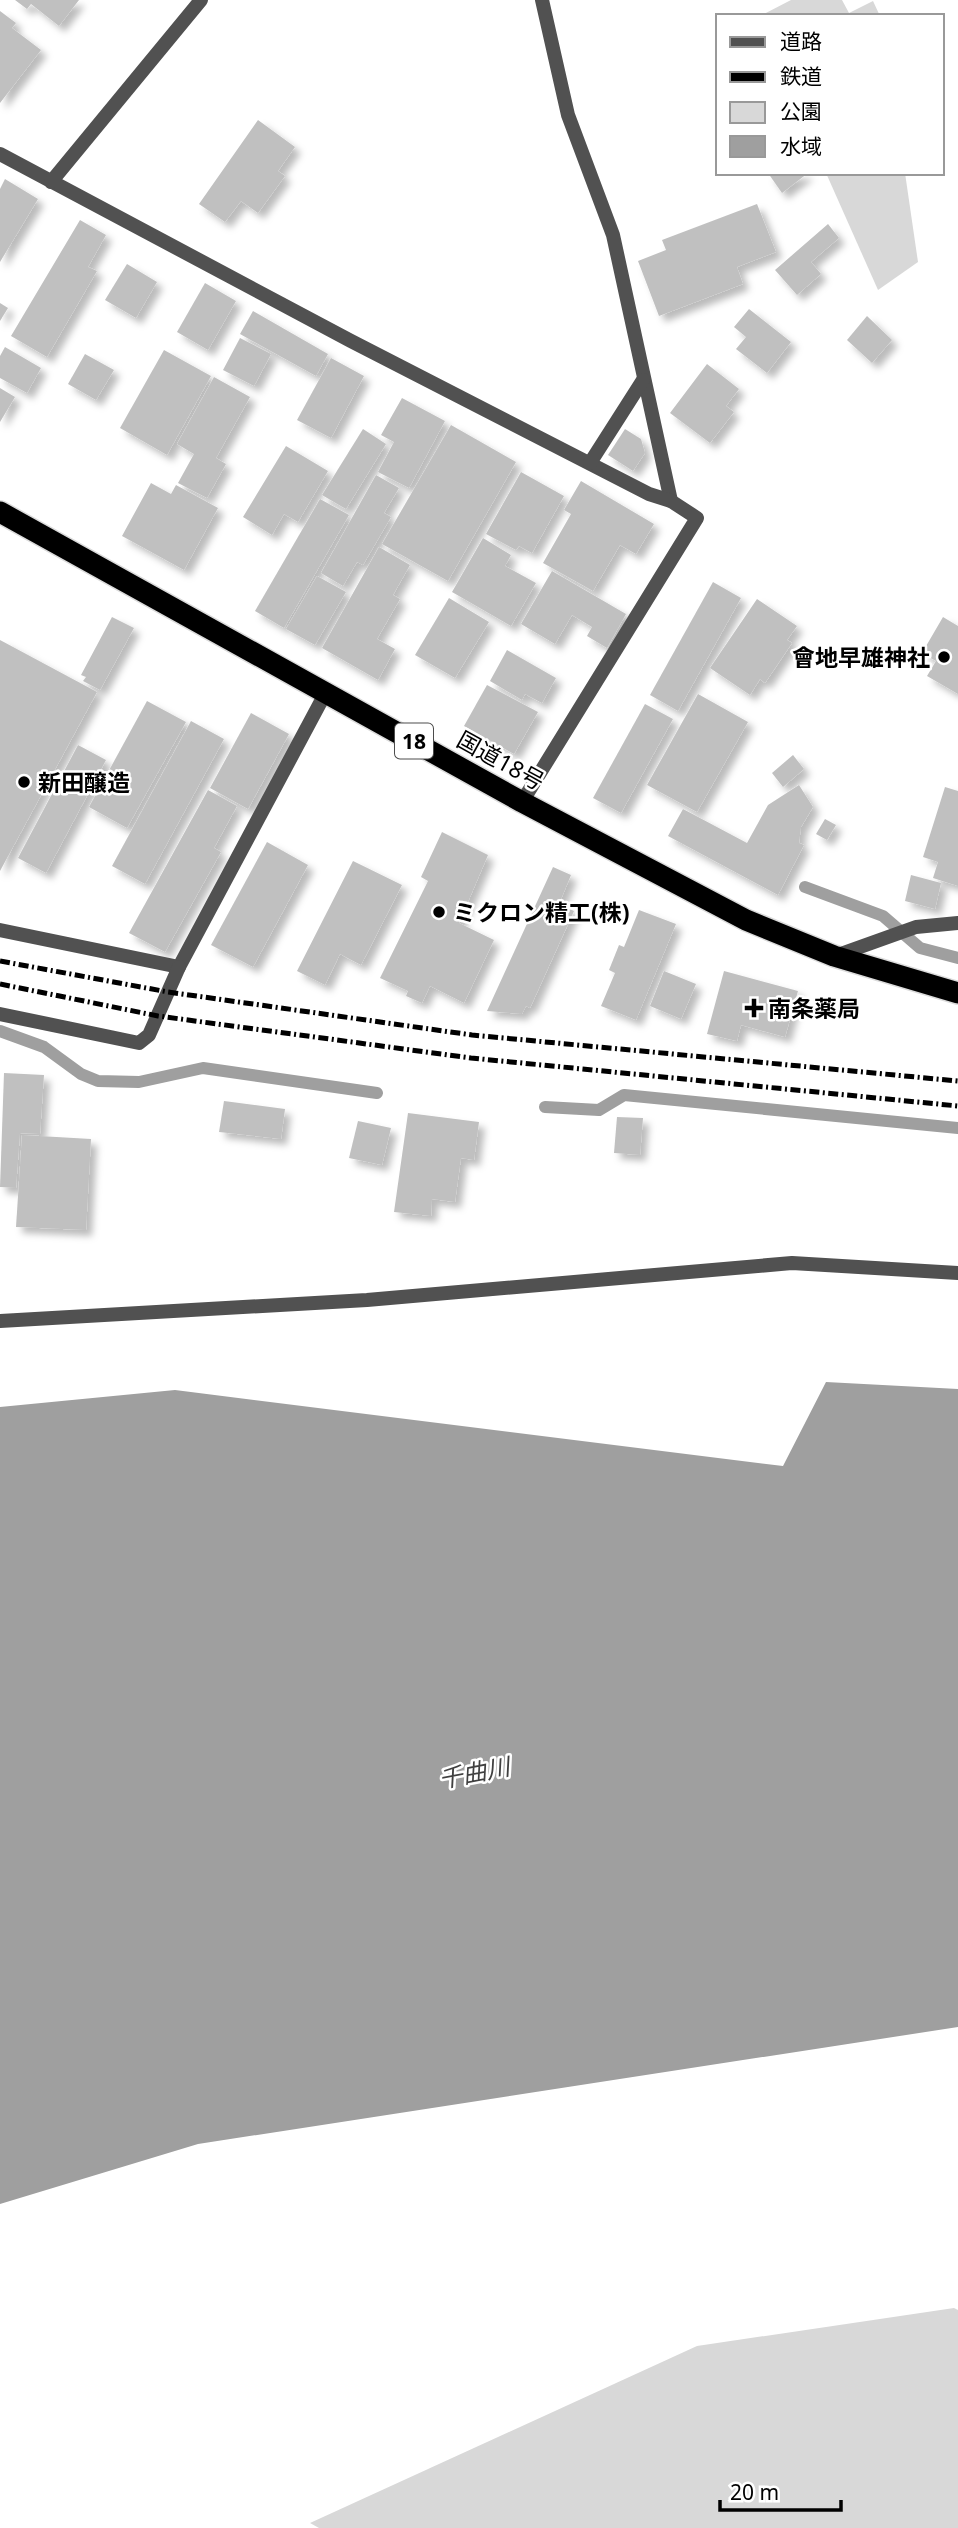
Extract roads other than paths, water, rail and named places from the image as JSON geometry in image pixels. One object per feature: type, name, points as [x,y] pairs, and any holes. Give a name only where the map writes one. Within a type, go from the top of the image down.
[{"type":"highway","name":"国道18号","points":[[0,512],[522,802],[746,919],[792,942],[958,993]]},
{"type":"street","points":[[51,182],[201,0]]},
{"type":"street","points":[[542,0],[568,116],[613,235],[671,501]]},
{"type":"street","points":[[0,154],[351,341],[649,494],[671,501],[697,518],[522,802]]},
{"type":"street","points":[[590,463],[643,380]]},
{"type":"street","points":[[0,1014],[139,1043],[149,1035],[179,967],[326,692]]},
{"type":"street","points":[[834,956],[916,927],[958,923]]},
{"type":"street","points":[[0,930],[179,967]]},
{"type":"street","points":[[0,1321],[367,1300],[792,1262],[958,1273]]},
{"type":"water","name":"千曲川","points":[[826,1382],[958,1389],[958,2027],[198,2144],[0,2204],[0,1407],[175,1390],[783,1466]]},
{"type":"waterway","points":[[805,887],[883,916],[920,948],[958,958]]},
{"type":"waterway","points":[[0,1031],[44,1047],[81,1074],[98,1081],[139,1082],[203,1068],[377,1093]]},
{"type":"waterway","points":[[545,1107],[599,1110],[624,1095],[958,1128]]},
{"type":"railway","points":[[0,961],[168,992],[472,1035],[958,1081]]},
{"type":"railway","points":[[0,984],[158,1016],[471,1058],[958,1106]]},
{"type":"place","name":"會地早雄神社","points":[[944,657]]},
{"type":"place","name":"新田醸造","points":[[24,782]]},
{"type":"place","name":"ミクロン精工(株)","points":[[439,912]]},
{"type":"place","name":"南条薬局","points":[[754,1008]]}]
